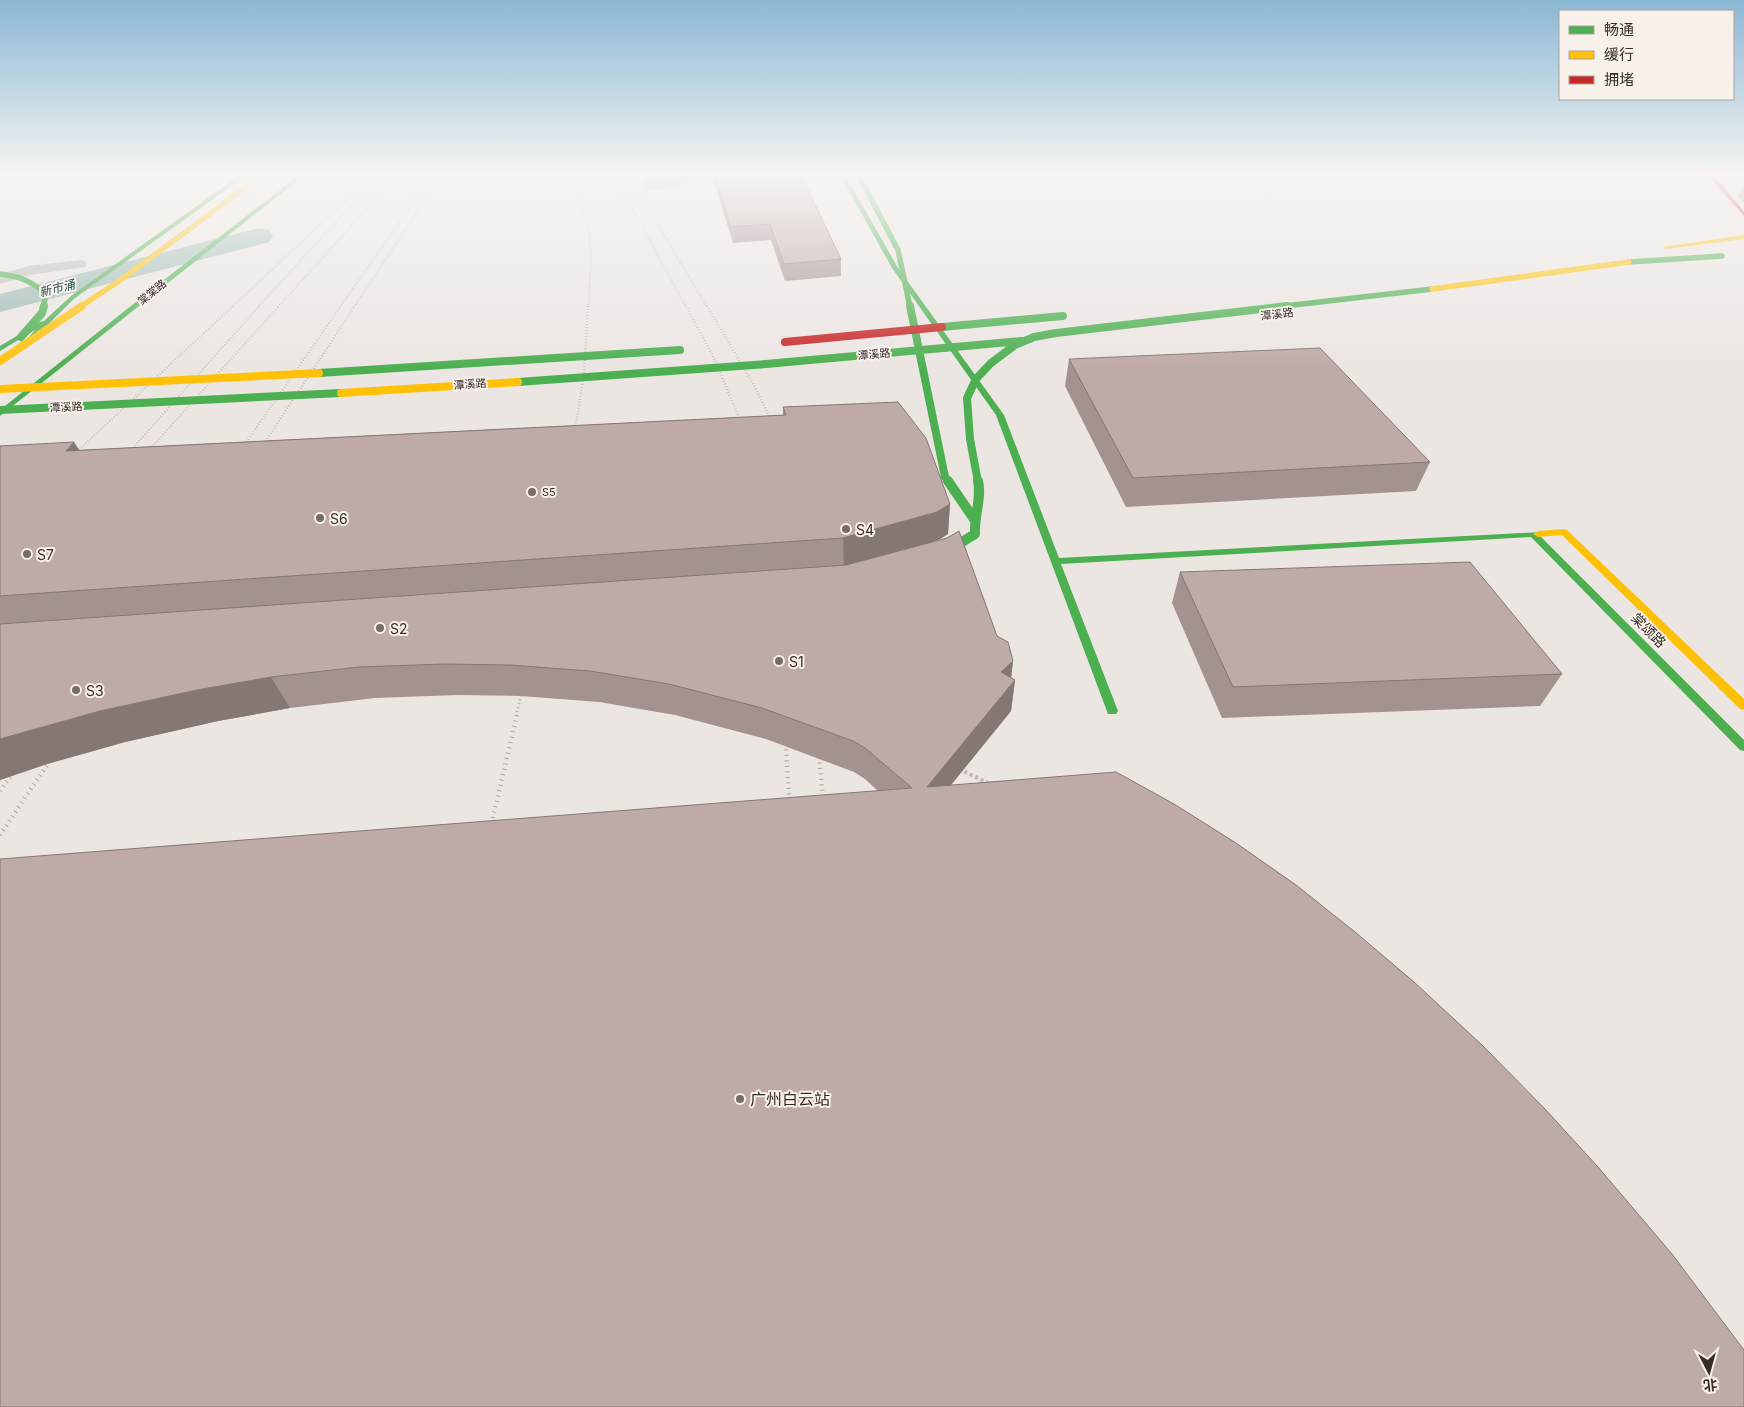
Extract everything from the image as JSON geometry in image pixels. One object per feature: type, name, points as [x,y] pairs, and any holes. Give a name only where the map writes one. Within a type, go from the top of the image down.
[{"type":"street","points":[[0,368],[73,297],[154,239]]},
{"type":"street","points":[[0,360],[122,279],[176,239]]},
{"type":"street","name":"棠棠路","points":[[0,412],[38,384],[219,239]]},
{"type":"street","points":[[878,239],[895,268],[1000,415],[1057,561],[1112,711]]},
{"type":"street","points":[[892,239],[898,250],[945,478],[974,519]]},
{"type":"street","points":[[1540,262],[1730,239]]},
{"type":"street","name":"潭溪路","points":[[0,412],[607,375],[948,348],[1388,301],[1736,254]]},
{"type":"street","points":[[922,561],[941,555],[974,534],[974,519],[980,490],[970,439],[967,398],[976,379],[991,363],[1015,344],[1034,337],[1056,333],[1353,299],[1638,261],[1722,256]]},
{"type":"street","points":[[0,279],[29,271],[80,264]]},
{"type":"street","points":[[0,274],[34,282],[42,288],[46,295],[42,313],[0,360]]},
{"type":"street","name":"潭溪路","points":[[769,344],[1070,315]]},
{"type":"street","points":[[0,349],[52,317]]},
{"type":"street","name":"潭溪路","points":[[0,388],[179,381],[693,349]]},
{"type":"street","points":[[0,388],[38,384]]},
{"type":"street","name":"棠颂路","points":[[1533,534],[1564,532],[1744,706]]},
{"type":"street","points":[[1057,561],[1533,534]]},
{"type":"street","name":"棠颂路","points":[[1533,534],[1744,747]]},
{"type":"path","points":[[956,767],[999,789]]},
{"type":"building","points":[[775,239],[831,239],[841,259],[784,264]]},
{"type":"building","points":[[1320,348],[1430,462],[1133,478],[1069,359]]},
{"type":"building","points":[[898,402],[926,438],[950,504],[937,512],[843,538],[0,596],[0,446],[74,442],[66,451],[786,415],[783,407]]},
{"type":"building","name":"广州白云站","points":[[959,531],[997,636],[1008,642],[1013,661],[1001,672],[1015,680],[927,787],[1116,772],[1174,804],[1236,843],[1296,885],[1414,982],[1483,1046],[1545,1109],[1598,1167],[1672,1254],[1744,1350],[1744,1407],[0,1407],[0,859],[912,788],[865,748],[853,741],[762,708],[669,684],[590,671],[510,665],[444,664],[359,667],[271,677],[197,690],[100,711],[0,739],[0,624],[846,565],[947,538]]},
{"type":"building","points":[[1470,562],[1562,674],[1233,687],[1180,572]]},
{"type":"waterway","name":"新市涌","points":[[0,303],[249,239]]},
{"type":"railway","points":[[232,307],[305,239]]},
{"type":"railway","points":[[258,307],[321,239]]},
{"type":"railway","points":[[278,307],[340,239]]},
{"type":"railway","points":[[340,307],[388,239]]},
{"type":"railway","points":[[354,307],[399,239]]},
{"type":"railway","points":[[588,307],[591,256],[589,239]]},
{"type":"railway","points":[[649,239],[686,307]]},
{"type":"railway","points":[[666,239],[707,307]]},
{"type":"railway","points":[[68,460],[233,306]]},
{"type":"railway","points":[[125,457],[259,306]]},
{"type":"railway","points":[[143,457],[279,306]]},
{"type":"railway","points":[[238,454],[341,306]]},
{"type":"railway","points":[[259,451],[355,306]]},
{"type":"railway","points":[[574,438],[584,373],[588,306]]},
{"type":"railway","points":[[686,306],[715,360],[744,430]]},
{"type":"railway","points":[[707,306],[755,387],[775,428]]},
{"type":"railway","points":[[517,712],[524,683]]},
{"type":"railway","points":[[489,834],[518,711]]},
{"type":"railway","points":[[785,733],[790,810]]},
{"type":"railway","points":[[818,746],[824,808]]},
{"type":"railway","points":[[0,835],[56,752]]},
{"type":"railway","points":[[0,791],[19,765]]},
{"type":"traffic: fast","points":[[32,337],[73,297],[154,239]]},
{"type":"traffic: fast","points":[[0,414],[220,239]]},
{"type":"traffic: fast","points":[[878,239],[895,268],[1000,415],[1112,711]]},
{"type":"traffic: fast","points":[[892,239],[898,250],[945,477],[974,519]]},
{"type":"traffic: fast","points":[[1629,262],[1722,256]]},
{"type":"traffic: fast","points":[[0,274],[31,282],[46,295],[42,313],[21,337]]},
{"type":"traffic: fast","points":[[931,558],[941,555],[975,534],[974,519],[980,490],[970,439],[967,398],[976,379],[991,363],[1015,345],[1034,337],[1056,333],[1432,289]]},
{"type":"traffic: fast","points":[[942,327],[1063,316]]},
{"type":"traffic: fast","points":[[0,349],[42,323]]},
{"type":"traffic: fast","points":[[518,382],[766,364],[1021,341]]},
{"type":"traffic: fast","points":[[319,373],[680,350]]},
{"type":"traffic: fast","points":[[0,410],[341,393]]},
{"type":"traffic: fast","points":[[1533,534],[1744,747]]},
{"type":"traffic: fast","points":[[1057,561],[1538,534]]},
{"type":"traffic: slow","points":[[0,361],[122,279],[176,239]]},
{"type":"traffic: slow","points":[[1666,247],[1731,239]]},
{"type":"traffic: slow","points":[[1432,289],[1629,262]]},
{"type":"traffic: slow","points":[[0,389],[319,373]]},
{"type":"traffic: slow","points":[[341,393],[518,382]]},
{"type":"traffic: slow","points":[[1538,534],[1564,532],[1744,706]]},
{"type":"traffic: jam","points":[[785,342],[942,327]]},
{"type":"place","name":"S5","points":[[532,492]]},
{"type":"place","name":"S6","points":[[320,518]]},
{"type":"place","name":"S4","points":[[846,529]]},
{"type":"place","name":"S7","points":[[27,554]]},
{"type":"place","name":"S2","points":[[380,628]]},
{"type":"place","name":"S1","points":[[779,661]]},
{"type":"place","name":"S3","points":[[76,690]]},
{"type":"place","name":"广州白云站","points":[[740,1099]]}]
